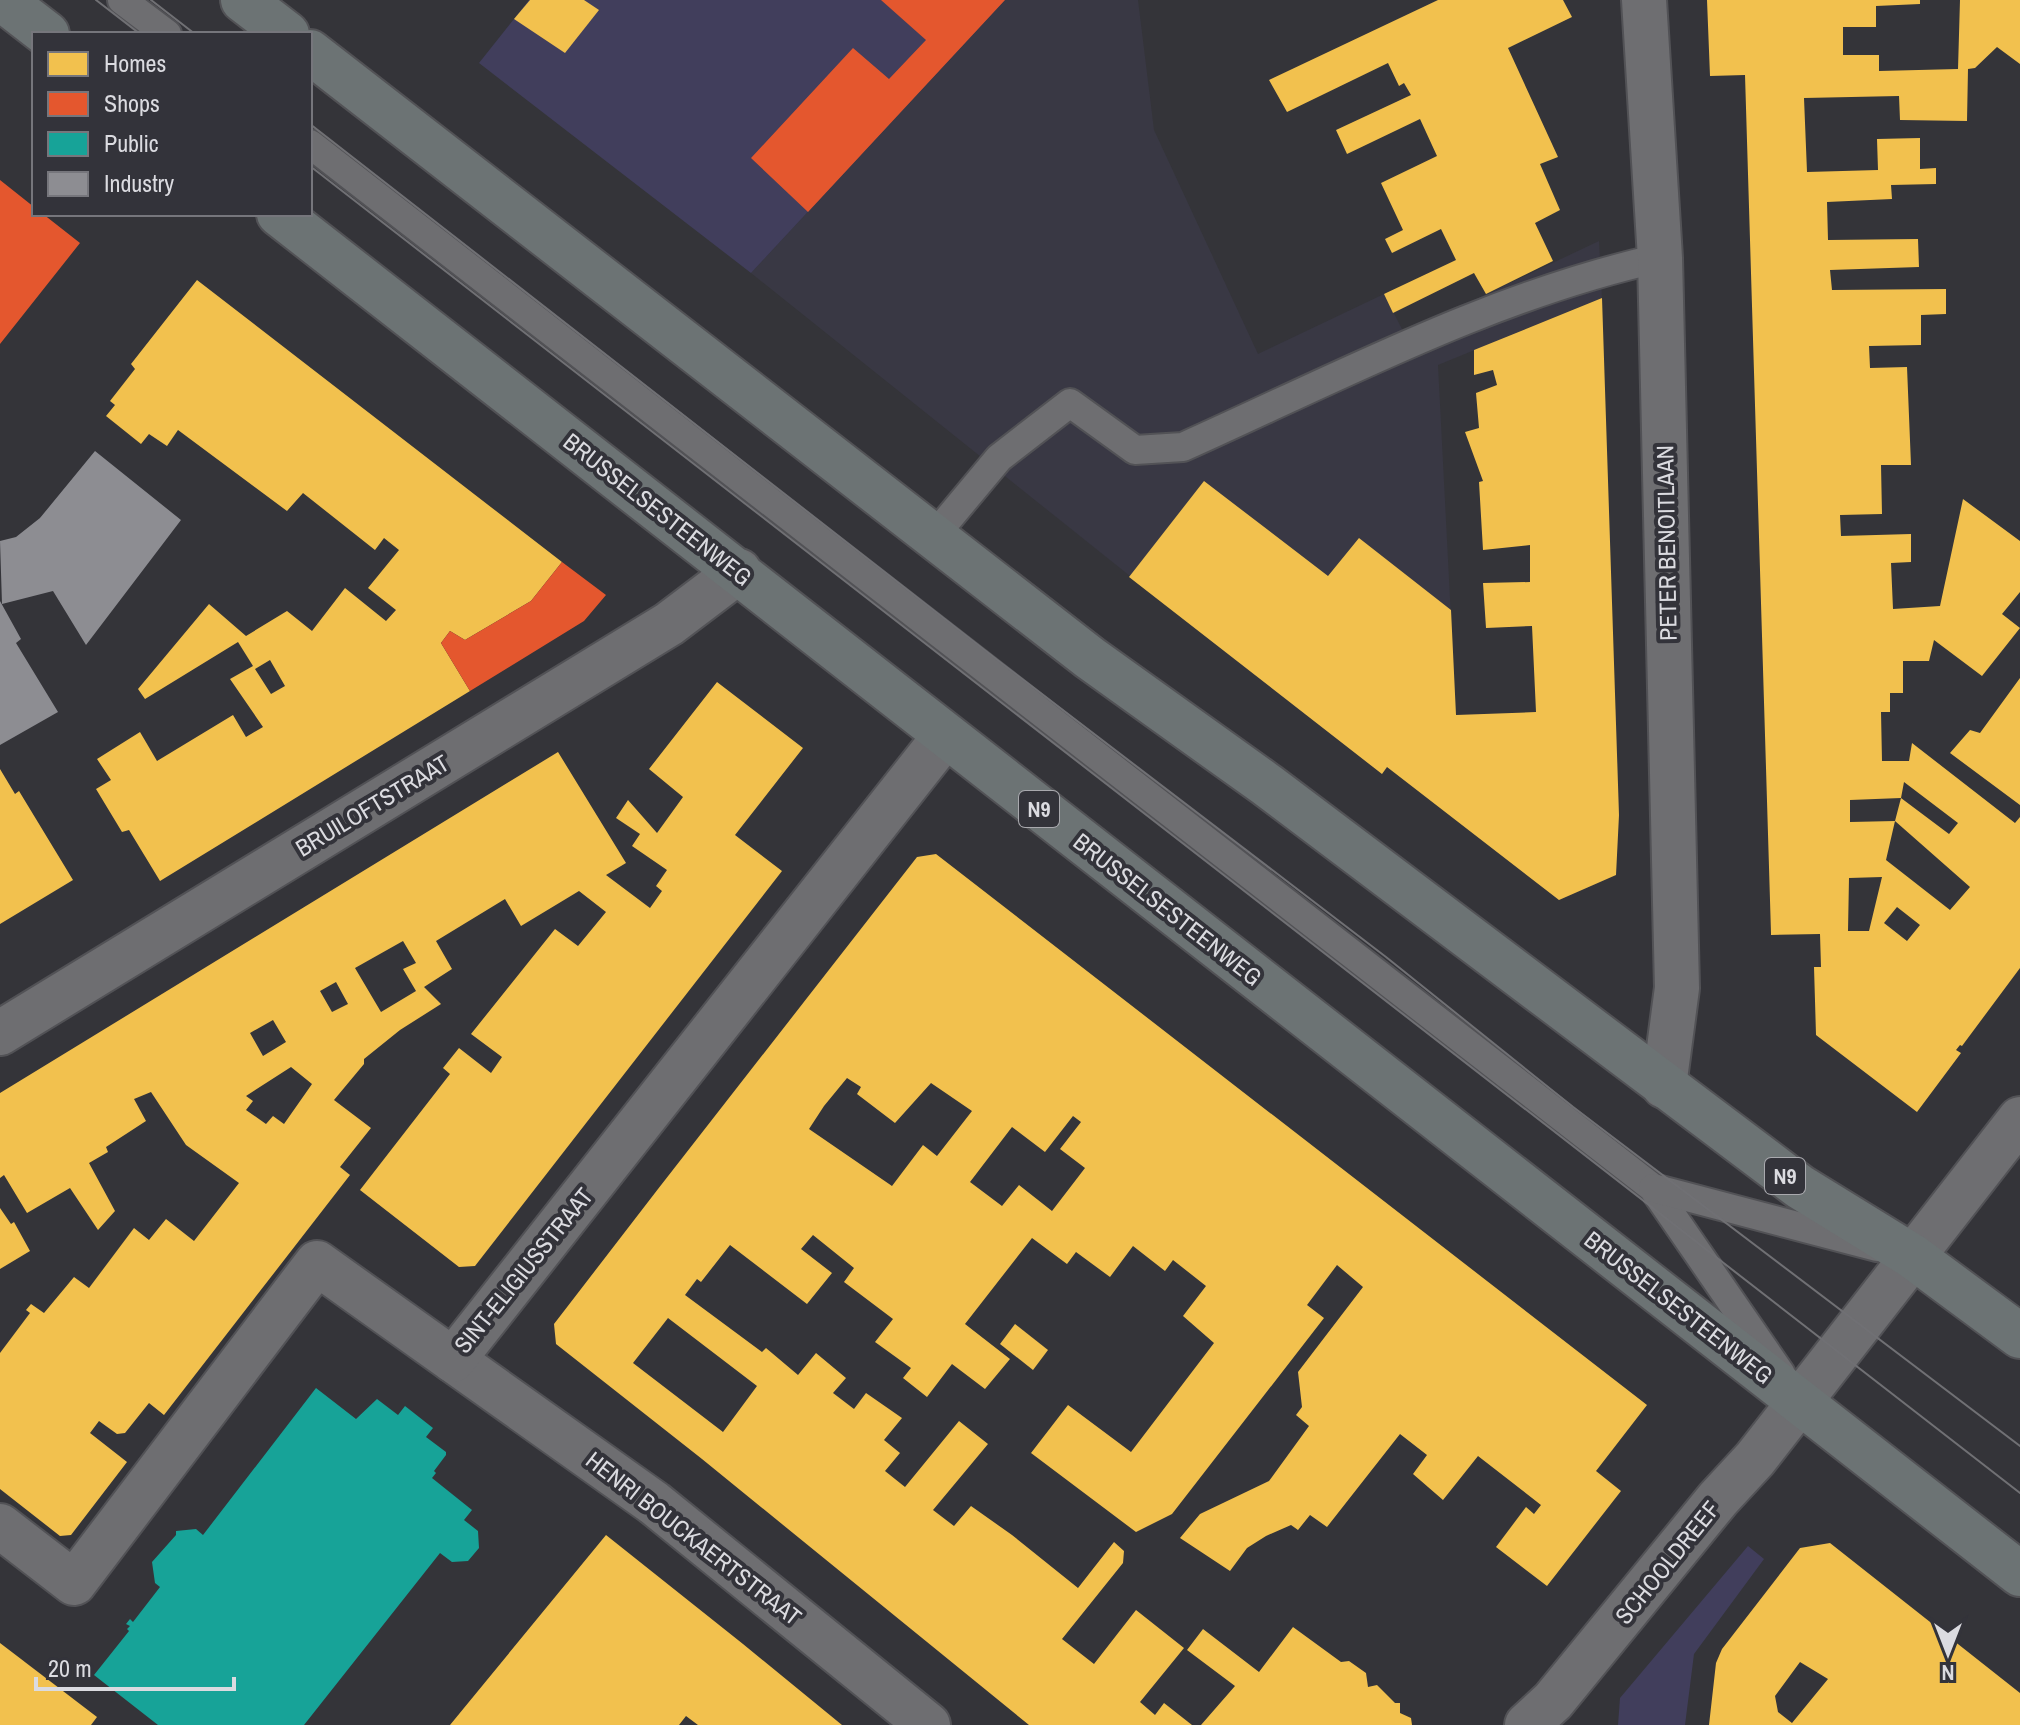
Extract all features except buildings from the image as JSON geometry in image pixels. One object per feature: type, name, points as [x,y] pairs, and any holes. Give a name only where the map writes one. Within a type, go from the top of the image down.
[{"type":"main road","points":[[3,0],[44,32]]},
{"type":"main road","points":[[243,0],[284,32]]},
{"type":"main road","name":"N9","points":[[312,54],[1090,658],[1267,785],[1800,1187],[1912,1256],[2020,1336]]},
{"type":"main road","name":"BRUSSELSESTEENWEG","points":[[282,216],[2020,1574]]},
{"type":"street","name":"PETER BENOITLAAN","points":[[1644,0],[1660,258],[1677,988],[1664,1086]]},
{"type":"street","name":"BRUILOFTSTRAAT","points":[[0,1033],[669,624],[739,571]]},
{"type":"street","name":"SINT-ELIGIUSSTRAAT","points":[[0,1526],[74,1583],[317,1263],[453,1360],[945,736]]},
{"type":"street","name":"SCHOOLDREEF","points":[[1550,1717],[1800,1403],[2020,1119]]},
{"type":"street","name":"HENRI BOUCKAERTSTRAAT","points":[[453,1360],[654,1503],[928,1725]]},
{"type":"lane","points":[[122,0],[164,32]]},
{"type":"lane","points":[[312,146],[1653,1188],[1800,1403]]},
{"type":"lane","points":[[934,536],[999,458],[1070,403],[1135,450],[1183,447],[1500,305],[1601,271],[1660,258]]},
{"type":"lane","points":[[1653,1188],[1912,1256]]},
{"type":"shaded area","points":[[529,0],[1005,0],[751,273],[479,63]]},
{"type":"shaded area","points":[[1005,0],[1138,0],[1154,130],[1258,354],[1384,294],[1404,333],[1599,241],[1602,298],[1438,365],[1456,715],[1616,709],[1619,815],[1616,875],[1559,900],[1388,767],[1382,774],[751,273]]},
{"type":"shaded area","points":[[1748,1546],[1764,1559],[1694,1654],[1685,1725],[1618,1725],[1620,1698]]},
{"type":"tram line","points":[[96,0],[137,32]]},
{"type":"tram line","points":[[151,0],[192,32]]},
{"type":"tram line","points":[[312,126],[1000,662],[1386,957],[1573,1107],[2020,1446]]},
{"type":"tram line","points":[[312,168],[2020,1493]]}]
